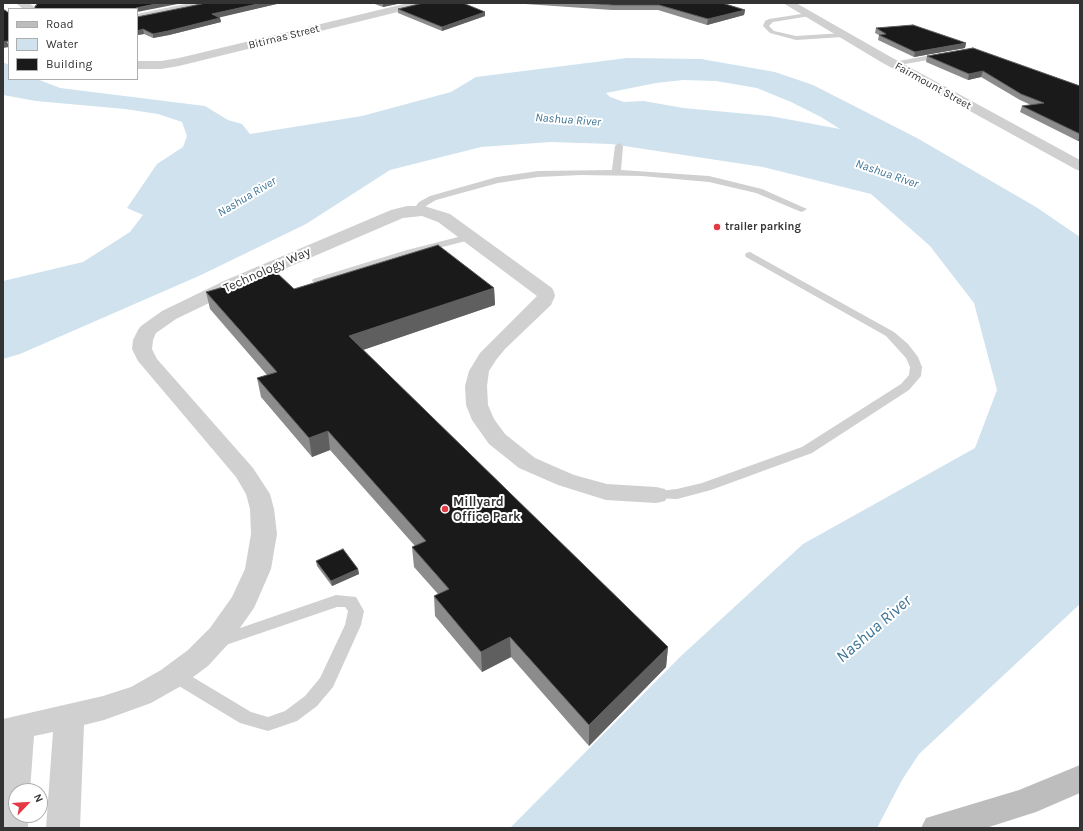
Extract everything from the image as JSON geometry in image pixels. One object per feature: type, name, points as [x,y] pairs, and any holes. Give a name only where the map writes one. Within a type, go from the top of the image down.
[{"type":"main road","points":[[938,828],[1025,802],[1080,778]]},
{"type":"street","points":[[138,17],[206,3]]},
{"type":"street","name":"Bitirnas Street","points":[[141,65],[161,65],[179,62],[422,3]]},
{"type":"street","name":"Fairmount Street","points":[[788,3],[893,64],[1077,162]]},
{"type":"street","name":"Technology Way","points":[[11,828],[11,730],[68,718],[135,697],[175,676],[198,658],[212,644],[244,601],[258,570],[264,534],[262,509],[256,490],[245,473],[148,361],[142,349],[145,335],[156,324],[169,315],[233,284],[394,215],[418,210],[430,212],[444,218],[541,287],[546,294],[544,301],[491,352],[479,371],[476,386],[478,405],[481,416],[489,429],[501,443],[516,455],[536,468],[555,477],[606,492],[656,495]]},
{"type":"street","points":[[63,828],[68,718]]},
{"type":"lane","points":[[808,15],[771,20],[767,22],[766,26],[772,32],[796,38],[843,35]]},
{"type":"lane","points":[[893,64],[951,54]]},
{"type":"lane","points":[[616,172],[619,146]]},
{"type":"lane","points":[[418,210],[422,204],[438,196],[512,177],[551,173],[616,172],[680,176],[723,181],[770,194],[802,209]]},
{"type":"lane","points":[[317,281],[411,252],[470,237]]},
{"type":"lane","points":[[656,495],[677,494],[706,487],[807,450],[904,387],[915,376],[916,367],[912,357],[890,334],[750,255]]},
{"type":"lane","points":[[175,676],[246,718],[268,724],[291,716],[310,701],[327,682],[353,625],[356,611],[350,601],[336,601],[212,644]]},
{"type":"water","name":"Nashua River","points":[[627,58],[701,59],[775,72],[813,85],[917,138],[1036,207],[1080,237],[1080,604],[919,754],[902,780],[877,828],[510,828],[681,656],[803,544],[975,448],[997,390],[974,303],[930,246],[871,194],[763,167],[611,144],[551,142],[481,147],[390,170],[306,224],[201,275],[20,354],[3,359],[3,281],[83,262],[130,232],[143,215],[127,208],[157,164],[183,147],[187,136],[182,122],[158,114],[125,109],[36,101],[3,95],[3,62],[8,64],[8,80],[40,80],[60,88],[205,106],[228,120],[242,124],[250,134],[362,116],[451,92],[476,77]],"holes":[[[683,80],[716,81],[757,88],[791,102],[821,117],[840,129],[770,116],[683,108],[644,101],[624,102],[610,97],[606,93],[656,83]]]},
{"type":"building","points":[[36,3],[161,3],[136,8],[35,8],[37,5]]},
{"type":"building","points":[[206,3],[262,3],[212,14],[220,18],[153,34],[143,29],[138,31],[138,17]]},
{"type":"building","points":[[423,3],[463,3],[485,12],[442,27],[398,9]]},
{"type":"building","points":[[583,3],[722,3],[745,10],[708,19],[659,5],[613,5]]},
{"type":"building","points":[[3,9],[8,12],[8,42],[3,42]]},
{"type":"building","points":[[913,25],[966,43],[915,52],[879,35],[886,34],[876,28]]},
{"type":"building","points":[[973,48],[1080,86],[1080,134],[1022,106],[1044,103],[1021,94],[983,71],[969,74],[927,56]]},
{"type":"building","name":"Millyard Office Park","points":[[438,245],[494,288],[349,336],[668,647],[589,725],[510,637],[481,652],[434,596],[449,589],[412,547],[426,541],[328,431],[309,438],[257,378],[277,372],[206,292],[276,272],[294,289]]},
{"type":"building","points":[[343,549],[358,569],[331,581],[316,561]]},
{"type":"place","name":"trailer parking","points":[[717,227]]},
{"type":"place","name":"Millyard Office Park","points":[[445,509]]}]
